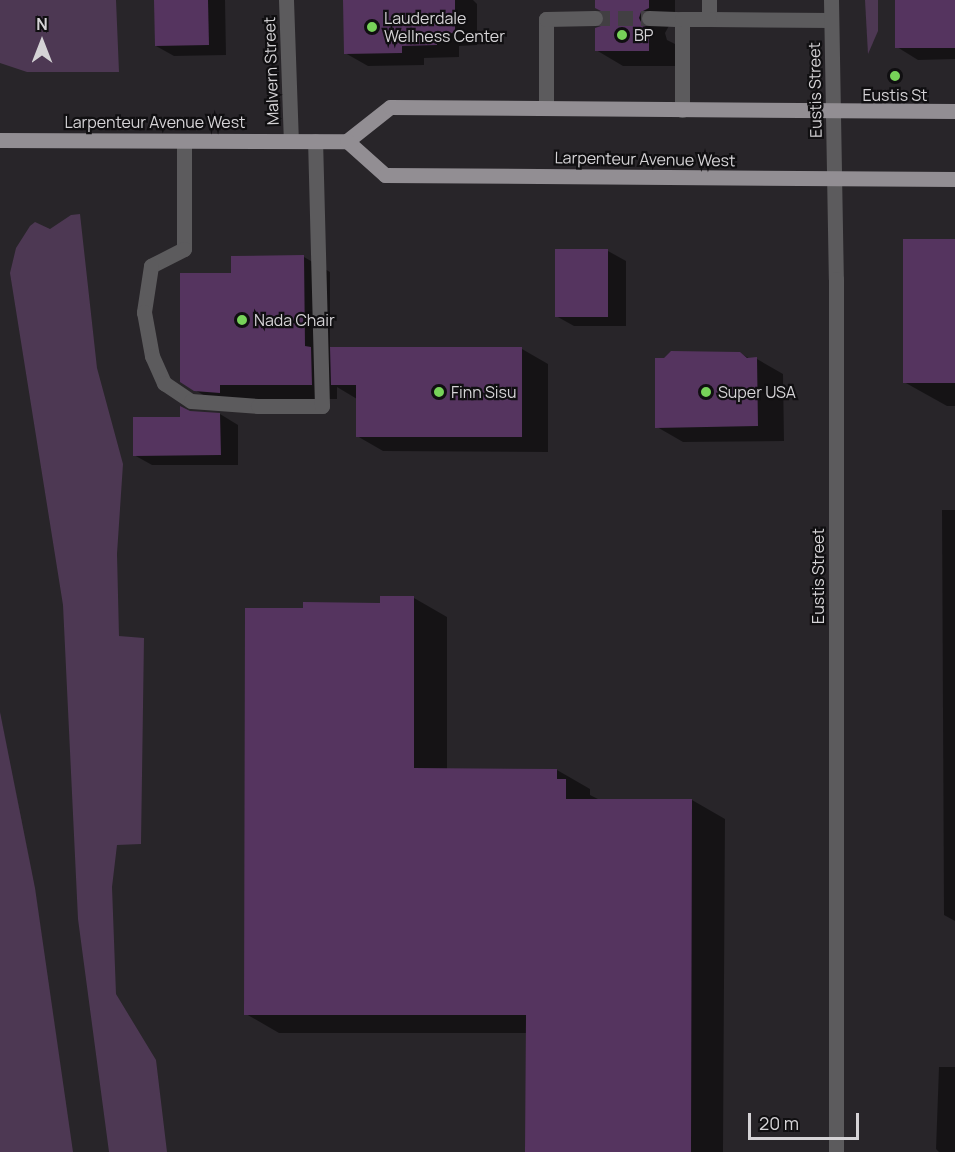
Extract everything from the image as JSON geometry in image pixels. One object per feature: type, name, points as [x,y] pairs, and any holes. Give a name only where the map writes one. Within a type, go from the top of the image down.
[{"type":"main road","points":[[347,141],[390,107],[955,111]]},
{"type":"main road","name":"Larpenteur Avenue West","points":[[0,140],[347,141],[385,175],[955,178]]},
{"type":"street","name":"Malvern Street","points":[[286,0],[291,141]]},
{"type":"street","points":[[709,0],[709,20]]},
{"type":"street","name":"Eustis Street","points":[[831,0],[835,178],[836,1152]]},
{"type":"street","points":[[546,108],[546,19],[595,18]]},
{"type":"street","points":[[649,18],[831,20]]},
{"type":"street","points":[[682,19],[682,110]]},
{"type":"street","points":[[184,141],[184,249],[151,266],[144,312],[152,357],[164,383],[191,401],[258,406],[322,406],[315,141]]},
{"type":"shaded area","points":[[0,0],[116,0],[119,72],[27,72],[0,63]]},
{"type":"shaded area","points":[[865,0],[878,0],[878,31],[868,54]]},
{"type":"shaded area","points":[[80,214],[97,368],[123,464],[117,554],[119,636],[144,638],[141,844],[117,845],[112,887],[116,994],[156,1060],[167,1152],[109,1152],[78,919],[63,605],[10,273],[16,248],[30,226],[35,222],[50,229],[71,215]]},
{"type":"shaded area","points":[[0,712],[35,888],[73,1152],[0,1152]]},
{"type":"building","points":[[154,0],[208,0],[209,45],[155,46]]},
{"type":"building","points":[[343,0],[455,0],[455,33],[437,34],[437,45],[402,46],[402,53],[344,54]]},
{"type":"building","name":"BP","points":[[595,0],[649,0],[649,8],[641,12],[639,18],[643,26],[649,28],[649,51],[595,51],[595,28],[601,26],[605,18],[603,12],[595,8]]},
{"type":"building","points":[[895,0],[955,0],[955,48],[895,48]]},
{"type":"building","points":[[903,239],[955,239],[955,383],[903,383]]},
{"type":"building","points":[[555,249],[608,249],[608,317],[555,317]]},
{"type":"building","name":"Nada Chair","points":[[304,255],[305,346],[311,347],[312,385],[220,385],[220,393],[194,391],[180,382],[180,273],[231,273],[231,256]]},
{"type":"building","name":"Finn Sisu","points":[[330,347],[522,347],[522,437],[356,437],[356,385],[331,385]]},
{"type":"building","name":"Super USA","points":[[671,351],[740,352],[747,358],[757,357],[758,426],[655,428],[655,358],[664,358]]},
{"type":"building","points":[[180,406],[190,411],[220,413],[221,455],[133,456],[133,417],[180,417]]},
{"type":"building","points":[[380,596],[414,596],[414,768],[557,769],[557,779],[566,779],[566,799],[692,799],[691,1152],[525,1152],[526,1015],[244,1015],[245,608],[303,608],[303,602],[380,603]]},
{"type":"tunnel","points":[[595,18],[649,18]]},
{"type":"place","name":"Lauderdale Wellness Center","points":[[372,27]]},
{"type":"place","name":"BP","points":[[622,35]]},
{"type":"place","name":"Eustis St","points":[[895,76]]},
{"type":"place","name":"Nada Chair","points":[[242,320]]},
{"type":"place","name":"Finn Sisu","points":[[439,392]]},
{"type":"place","name":"Super USA","points":[[706,392]]}]
